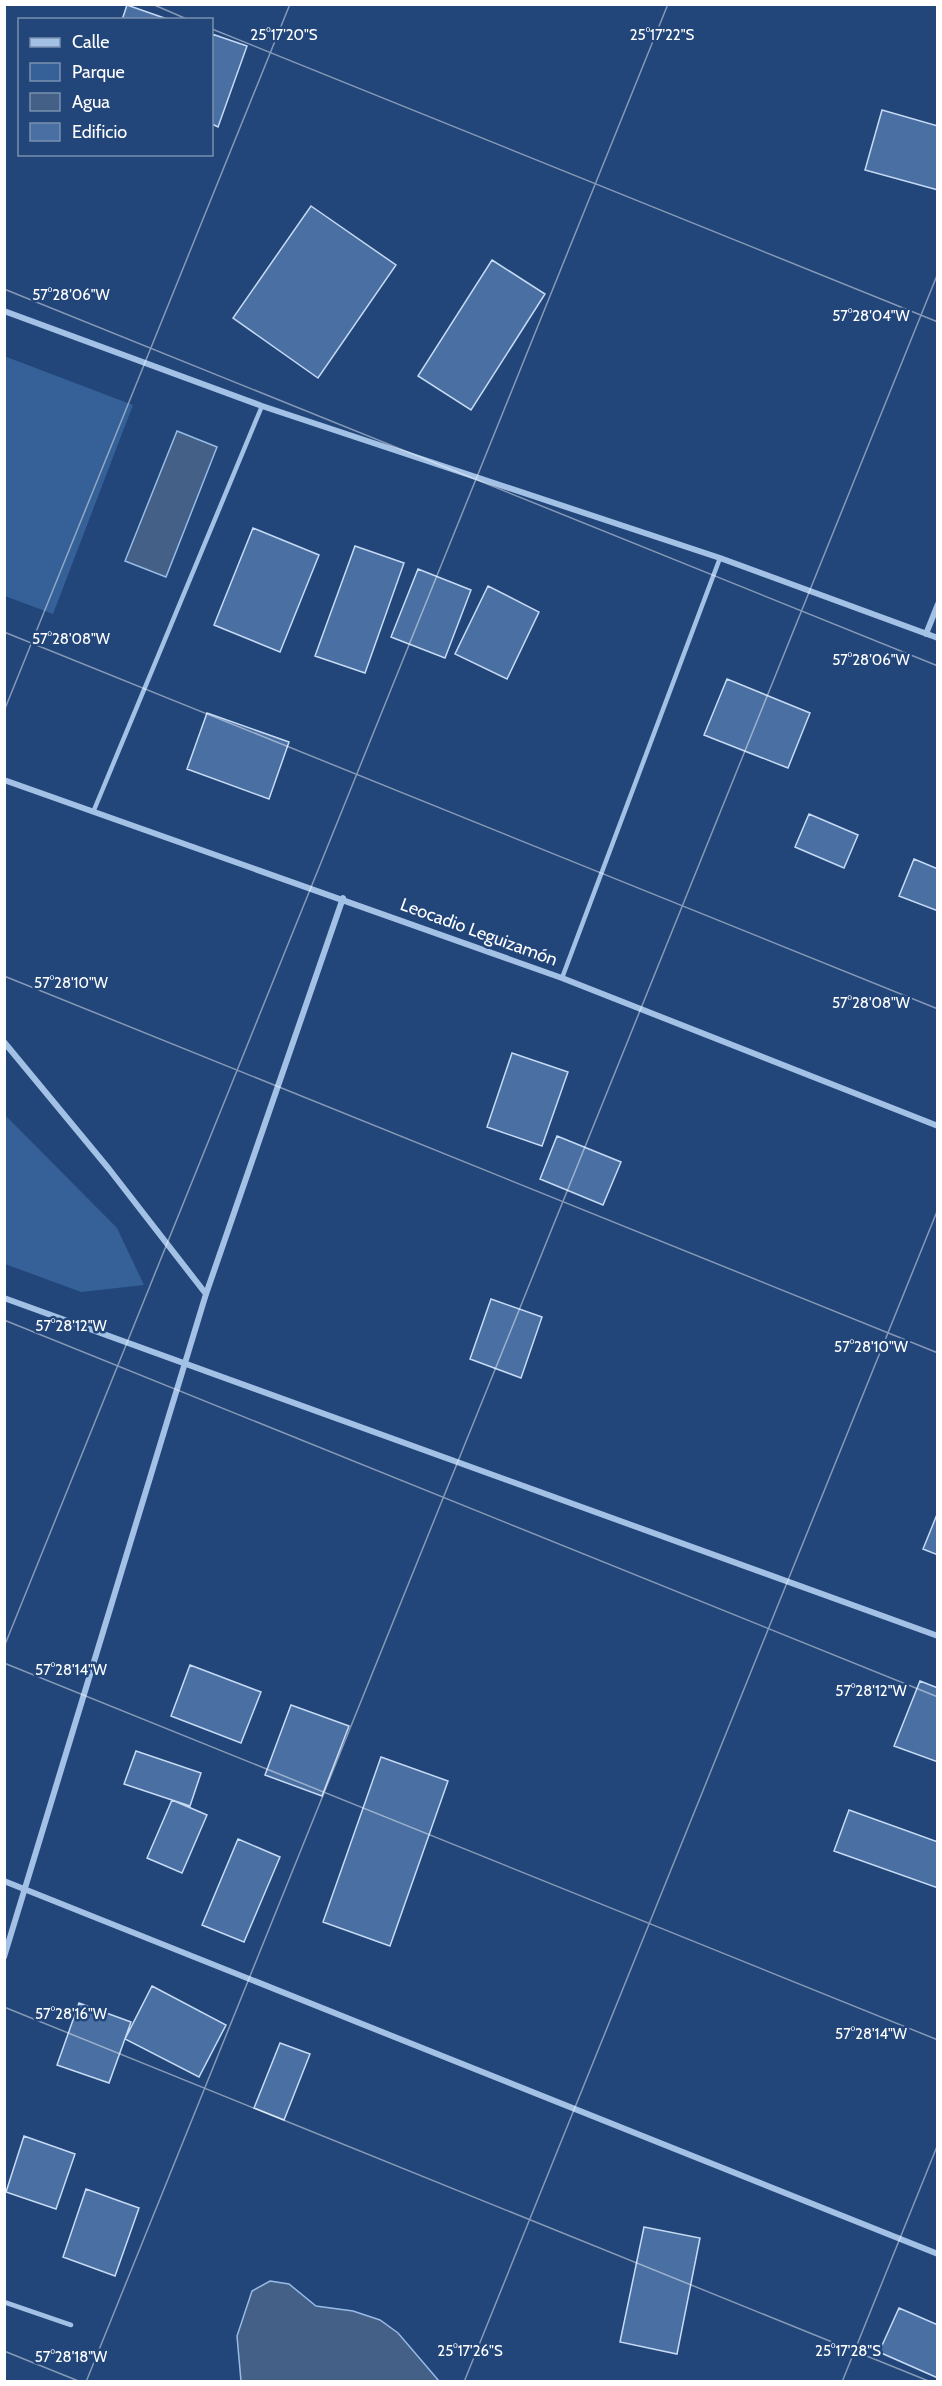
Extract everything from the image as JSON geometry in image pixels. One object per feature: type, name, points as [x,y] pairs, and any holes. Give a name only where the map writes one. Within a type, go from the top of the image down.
[{"type":"street","points":[[4,311],[262,406],[720,558],[938,638]]},
{"type":"street","points":[[926,634],[938,604]]},
{"type":"street","name":"Leocadio Leguizamón","points":[[4,780],[343,898],[562,978],[938,1126]]},
{"type":"street","points":[[4,1957],[27,1889],[206,1294],[343,898]]},
{"type":"street","points":[[4,1042],[109,1169],[206,1294]]},
{"type":"street","points":[[4,1298],[938,1636]]},
{"type":"street","points":[[4,1881],[938,2254]]},
{"type":"lane","points":[[94,810],[262,406]]},
{"type":"lane","points":[[562,978],[720,558]]},
{"type":"lane","points":[[4,2302],[71,2325]]},
{"type":"green space","points":[[4,356],[133,405],[53,614],[5,596]]},
{"type":"green space","points":[[4,1114],[117,1228],[144,1285],[81,1292],[5,1264]]},
{"type":"water","points":[[177,431],[217,447],[166,577],[125,561]]},
{"type":"water","points":[[270,2281],[289,2284],[316,2306],[353,2311],[380,2320],[398,2333],[439,2381],[241,2381],[237,2336],[252,2291]]},
{"type":"building","points":[[127,5],[164,18],[123,18]]},
{"type":"building","points":[[213,34],[247,46],[218,127],[213,124]]},
{"type":"building","points":[[882,110],[938,126],[938,190],[865,170]]},
{"type":"building","points":[[311,206],[396,265],[318,378],[233,318]]},
{"type":"building","points":[[492,260],[545,294],[471,410],[418,376]]},
{"type":"building","points":[[253,528],[319,555],[280,652],[214,625]]},
{"type":"building","points":[[355,546],[404,563],[365,673],[315,656]]},
{"type":"building","points":[[418,569],[471,590],[445,658],[391,637]]},
{"type":"building","points":[[488,586],[539,612],[507,679],[455,654]]},
{"type":"building","points":[[727,679],[810,713],[788,768],[704,735]]},
{"type":"building","points":[[207,713],[289,742],[269,799],[187,769]]},
{"type":"building","points":[[809,814],[858,835],[844,868],[795,847]]},
{"type":"building","points":[[914,859],[938,869],[938,911],[899,896]]},
{"type":"building","points":[[512,1053],[568,1072],[542,1146],[487,1127]]},
{"type":"building","points":[[557,1136],[621,1162],[603,1205],[540,1179]]},
{"type":"building","points":[[491,1299],[542,1317],[521,1378],[470,1359]]},
{"type":"building","points":[[938,1512],[938,1555],[923,1549]]},
{"type":"building","points":[[190,1665],[261,1692],[241,1743],[171,1716]]},
{"type":"building","points":[[920,1681],[938,1688],[938,1762],[894,1746]]},
{"type":"building","points":[[291,1705],[349,1726],[322,1796],[265,1775]]},
{"type":"building","points":[[136,1751],[201,1773],[190,1806],[124,1784]]},
{"type":"building","points":[[381,1757],[448,1781],[390,1946],[323,1922]]},
{"type":"building","points":[[172,1800],[207,1815],[182,1873],[147,1858]]},
{"type":"building","points":[[849,1810],[938,1842],[938,1888],[834,1851]]},
{"type":"building","points":[[238,1839],[280,1857],[244,1942],[202,1925]]},
{"type":"building","points":[[152,1986],[226,2025],[199,2077],[125,2039]]},
{"type":"building","points":[[79,2003],[131,2022],[109,2083],[57,2065]]},
{"type":"building","points":[[280,2043],[310,2054],[284,2120],[254,2108]]},
{"type":"building","points":[[24,2136],[75,2154],[56,2209],[6,2192]]},
{"type":"building","points":[[86,2189],[139,2208],[115,2276],[63,2257]]},
{"type":"building","points":[[644,2227],[700,2238],[677,2354],[620,2342]]},
{"type":"building","points":[[899,2308],[938,2325],[938,2378],[879,2352]]}]
